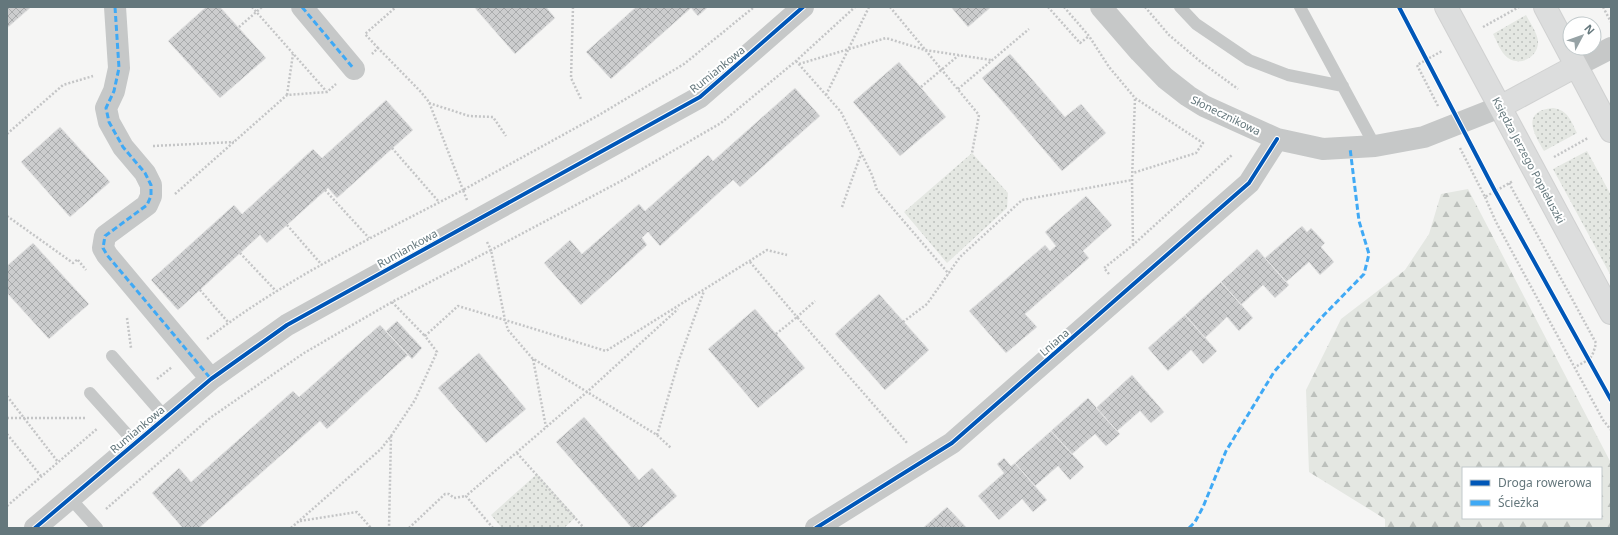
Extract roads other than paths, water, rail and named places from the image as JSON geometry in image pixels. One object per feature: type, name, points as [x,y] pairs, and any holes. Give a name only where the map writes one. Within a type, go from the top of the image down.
[{"type":"main road","name":"Księdza Jerzego Popiełuszki","points":[[1446,7],[1611,313]]},
{"type":"main road","points":[[1545,7],[1611,131]]},
{"type":"main road","points":[[1500,107],[1576,66]]},
{"type":"street","points":[[116,7],[119,68],[114,91],[106,108],[109,122],[123,147],[151,185],[151,196],[147,205],[106,236],[103,242],[103,248],[107,255],[211,378]]},
{"type":"street","points":[[302,7],[354,69]]},
{"type":"street","name":"Rumiankowa","points":[[35,528],[211,378],[287,325],[700,97],[803,7]]},
{"type":"street","name":"Słonecznikowa","points":[[1101,7],[1165,78],[1188,96],[1204,106],[1277,139],[1323,150],[1375,146],[1424,137],[1500,107]]},
{"type":"street","points":[[1576,66],[1611,48]]},
{"type":"street","name":"Lniana","points":[[816,528],[952,443],[1249,183],[1277,139]]},
{"type":"lane","points":[[1180,7],[1196,24],[1249,60],[1288,75],[1344,86]]},
{"type":"lane","points":[[1300,7],[1344,86],[1375,146]]},
{"type":"lane","points":[[112,356],[165,417]]},
{"type":"lane","points":[[90,393],[135,443]]},
{"type":"lane","points":[[70,498],[94,525]]}]
